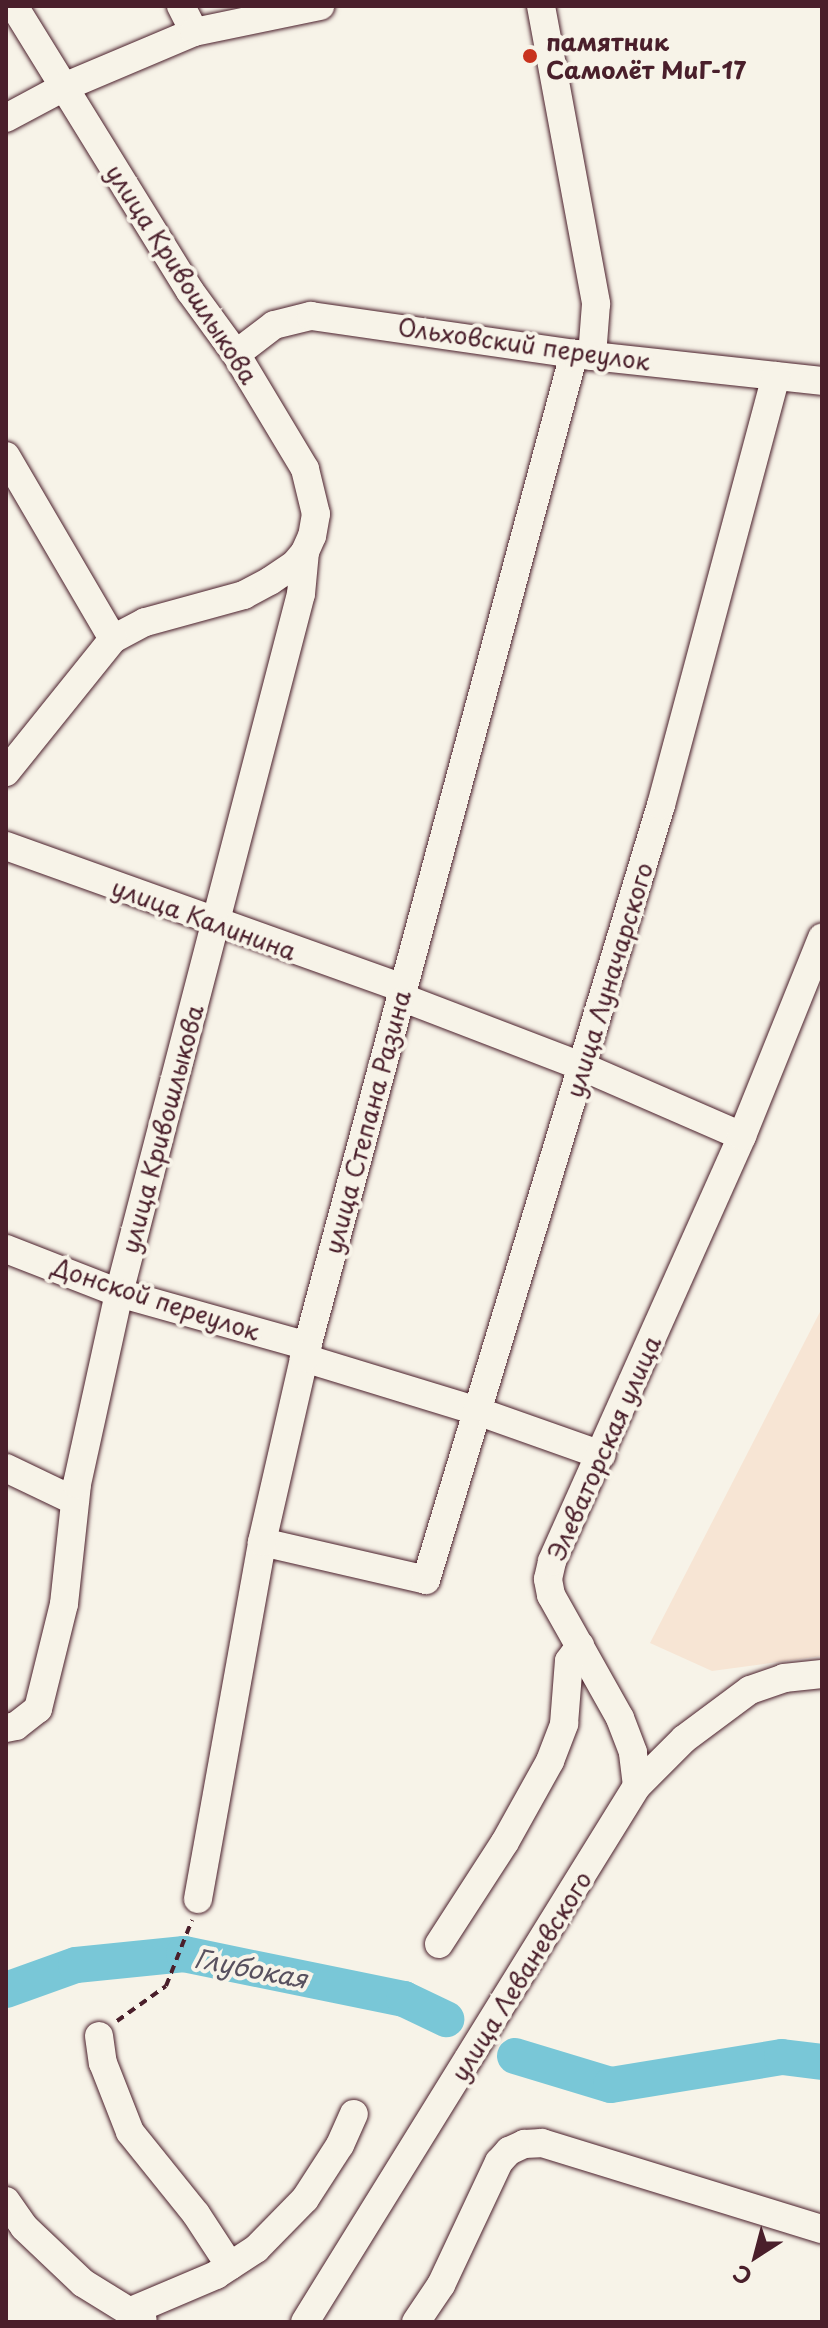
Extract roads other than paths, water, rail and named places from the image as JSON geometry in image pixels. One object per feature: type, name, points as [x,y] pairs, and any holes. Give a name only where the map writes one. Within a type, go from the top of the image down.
[{"type":"street","name":"улица Кривошлыкова","points":[[6,1728],[16,1726],[38,1709],[64,1604],[75,1501],[119,1293],[301,594],[305,552],[316,514],[305,469],[236,354],[190,291],[14,6]]},
{"type":"street","points":[[181,6],[194,32]]},
{"type":"street","points":[[6,118],[64,87],[194,32],[320,6]]},
{"type":"street","points":[[541,6],[596,304],[583,355]]},
{"type":"street","name":"Ольховский переулок","points":[[236,354],[274,325],[311,316],[583,355],[822,381]]},
{"type":"street","name":"улица Степана Разина","points":[[198,1899],[262,1542],[306,1352],[402,992],[583,355]]},
{"type":"street","name":"улица Луначарского","points":[[262,1542],[426,1580],[661,805],[776,376]]},
{"type":"street","points":[[6,456],[113,639]]},
{"type":"street","points":[[6,772],[113,639],[145,622],[244,595],[295,564],[305,552]]},
{"type":"street","name":"улица Калинина","points":[[6,846],[402,992],[742,1136]]},
{"type":"street","name":"Элеваторская улица","points":[[637,1786],[633,1752],[620,1718],[551,1595],[548,1579],[552,1561],[742,1136],[822,938]]},
{"type":"street","name":"Донской переулок","points":[[6,1249],[119,1293],[306,1352],[601,1455]]},
{"type":"street","points":[[6,1468],[75,1501]]},
{"type":"street","points":[[439,1944],[505,1842],[550,1761],[564,1724],[569,1661],[580,1646]]},
{"type":"street","name":"улица Леваневского","points":[[305,2322],[637,1786],[684,1739],[722,1707],[750,1690],[784,1678],[822,1674]]},
{"type":"street","points":[[99,2036],[103,2063],[130,2132],[196,2214],[230,2266]]},
{"type":"street","points":[[6,2201],[24,2227],[83,2283],[138,2317],[256,2249],[305,2199],[340,2145],[354,2114]]},
{"type":"street","points":[[416,2322],[441,2285],[487,2183],[509,2151],[524,2144],[542,2143],[822,2229]]},
{"type":"waterway","name":"Глубокая","points":[[6,1990],[76,1965],[184,1954],[404,1999],[446,2019]]},
{"type":"waterway","name":"Глубокая","points":[[515,2056],[611,2085],[782,2057],[822,2062]]},
{"type":"place","name":"памятник Самолёт МиГ-17","points":[[530,56]]}]
